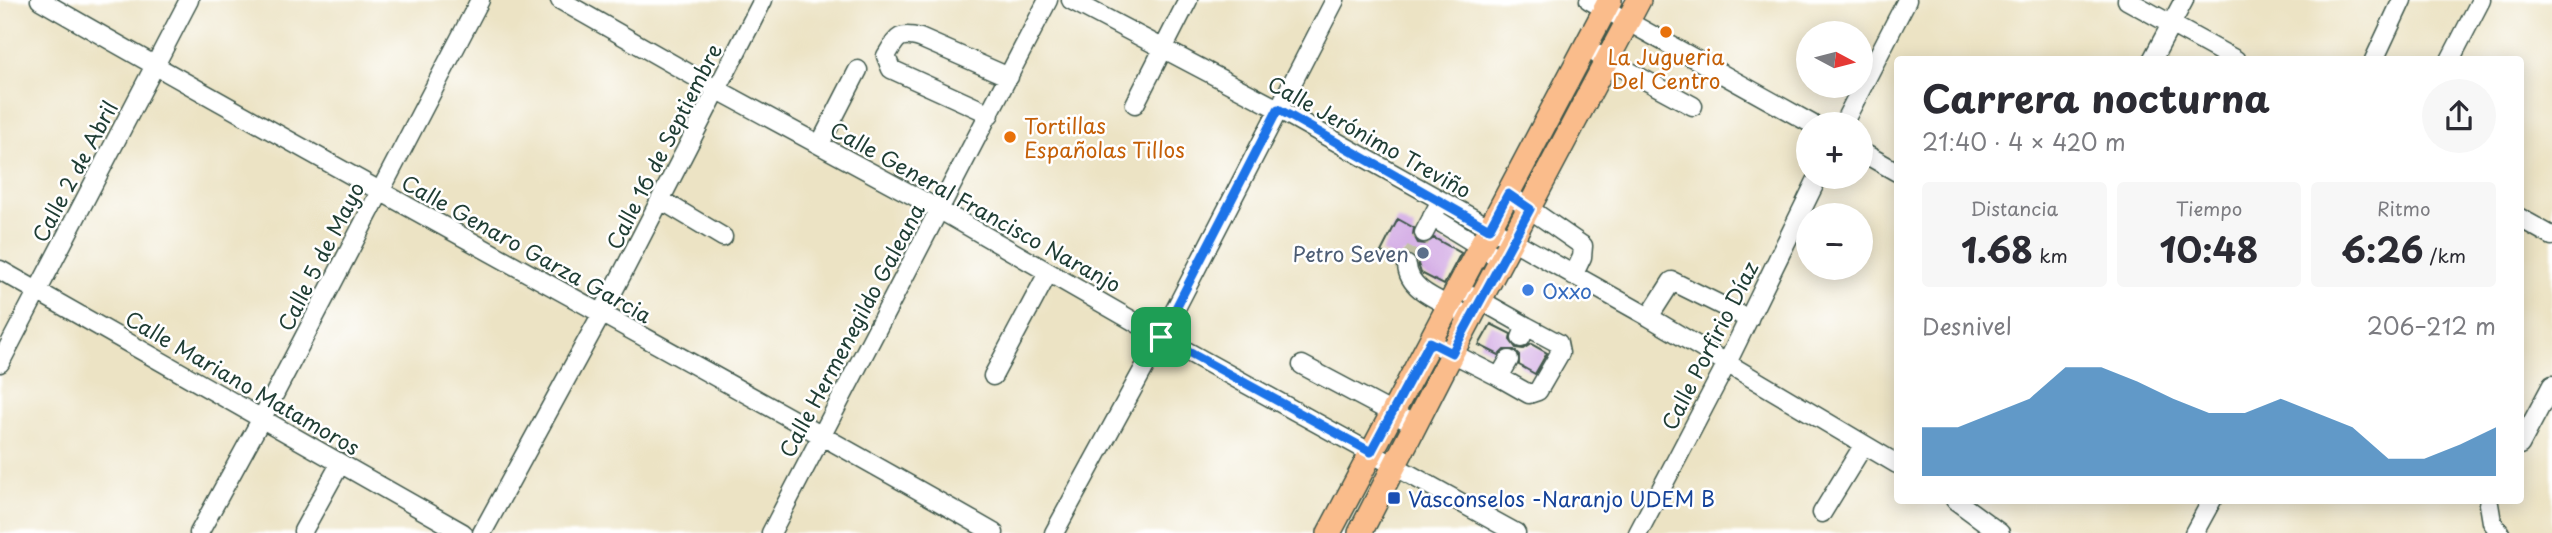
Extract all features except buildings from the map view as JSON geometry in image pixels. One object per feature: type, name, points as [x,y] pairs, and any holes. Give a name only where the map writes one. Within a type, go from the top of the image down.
[{"type":"main road","points":[[1360,533],[1639,0]]},
{"type":"main road","points":[[1329,533],[1584,47],[1601,3]]},
{"type":"street","name":"Calle Genaro Garza Garcia","points":[[40,0],[378,192],[822,434],[994,533]]},
{"type":"street","name":"Calle 2 de Abril","points":[[0,363],[189,0]]},
{"type":"street","name":"Calle 5 de Mayo","points":[[199,533],[480,0]]},
{"type":"street","name":"Calle General Francisco Naranjo","points":[[561,0],[1516,533]]},
{"type":"street","name":"Calle 16 de Septiembre","points":[[482,533],[601,315],[763,0]]},
{"type":"street","name":"Calle Hermenegildo Galeana","points":[[771,533],[1048,0]]},
{"type":"street","name":"Calle Jerónimo Treviño","points":[[1071,0],[1278,109],[1432,217],[1485,238],[1507,251],[1573,276],[1648,317],[1894,462]]},
{"type":"street","points":[[1135,104],[1188,0]]},
{"type":"street","points":[[1054,533],[1161,337],[1335,0]]},
{"type":"street","points":[[1849,112],[1907,0]]},
{"type":"street","points":[[2127,0],[2229,56]]},
{"type":"street","points":[[2154,56],[2184,0]]},
{"type":"street","points":[[2376,56],[2402,0]]},
{"type":"street","points":[[2452,56],[2481,0]]},
{"type":"street","points":[[1601,3],[1628,22],[1796,115]]},
{"type":"street","points":[[990,114],[891,69],[886,56],[898,38],[906,34],[920,37],[1009,77]]},
{"type":"street","points":[[1584,47],[1693,106]]},
{"type":"street","points":[[820,144],[858,70]]},
{"type":"street","points":[[1873,158],[1894,170]]},
{"type":"street","name":"Calle Porfirio Díaz","points":[[1639,533],[1727,363],[1812,189]]},
{"type":"street","points":[[1508,194],[1583,246],[1582,257],[1573,276]]},
{"type":"street","points":[[661,200],[723,237]]},
{"type":"street","points":[[2524,220],[2552,236]]},
{"type":"street","points":[[1407,265],[1409,280],[1454,296],[1523,332],[1558,343],[1560,353],[1538,391],[1529,394],[1430,342]]},
{"type":"street","name":"Calle Mariano Matamoros","points":[[0,270],[463,533]]},
{"type":"street","points":[[993,376],[1048,273]]},
{"type":"street","points":[[1648,317],[1672,281],[1749,318]]},
{"type":"street","points":[[1499,377],[1509,360]]},
{"type":"street","points":[[1302,365],[1415,425]]},
{"type":"street","points":[[2524,438],[2552,385]]},
{"type":"street","points":[[1822,513],[1863,446]]},
{"type":"street","points":[[303,531],[340,464]]},
{"type":"street","points":[[1960,504],[2000,533]]},
{"type":"street","points":[[2194,533],[2210,504]]},
{"type":"street","points":[[2488,504],[2492,522],[2500,533]]},
{"type":"tunnel","points":[[1407,265],[1424,233]]},
{"type":"place","name":"La Jugueria Del Centro","points":[[1666,32]]},
{"type":"place","name":"Tortillas Españolas Tillos","points":[[1010,137]]},
{"type":"place","name":"Petro Seven","points":[[1423,253]]},
{"type":"place","name":"Oxxo","points":[[1528,290]]},
{"type":"place","name":"Vasconselos -Naranjo UDEM B","points":[[1394,498]]},
{"type":"route","points":[[1278,109],[1489,229],[1508,194],[1530,209],[1452,353],[1430,342],[1371,452],[1161,337],[1278,109]]}]
